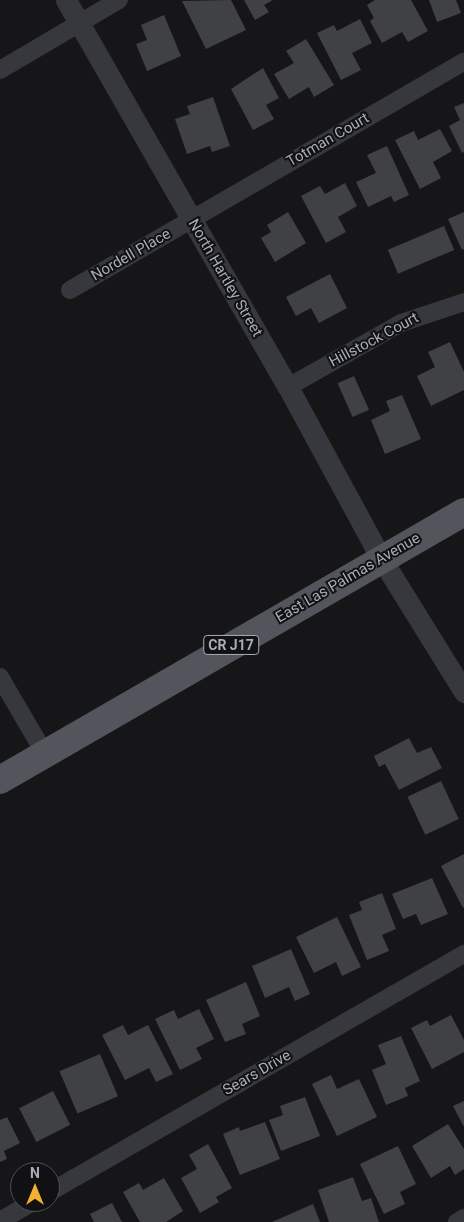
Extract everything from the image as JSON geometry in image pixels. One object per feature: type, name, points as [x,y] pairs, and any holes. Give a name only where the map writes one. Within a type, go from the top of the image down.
[{"type":"main road","name":"East Las Palmas Avenue","points":[[0,780],[381,558],[464,512]]},
{"type":"street","name":"North Hartley Street","points":[[66,0],[78,24],[288,387],[381,558],[464,692]]},
{"type":"street","points":[[0,70],[119,0]]},
{"type":"street","name":"Totman Court","points":[[192,219],[464,62]]},
{"type":"street","name":"Nordell Place","points":[[70,290],[192,219]]},
{"type":"street","name":"Hillstock Court","points":[[288,387],[401,323],[464,302]]},
{"type":"street","points":[[0,678],[45,754]]},
{"type":"street","name":"Sears Drive","points":[[60,1186],[464,954]]},
{"type":"street","points":[[0,1221],[16,1212]]},
{"type":"street","points":[[457,1222],[464,1218]]},
{"type":"building","points":[[231,0],[246,30],[206,49],[182,1]]},
{"type":"building","points":[[244,0],[273,0],[264,5],[269,12],[255,20]]},
{"type":"building","points":[[375,0],[411,0],[428,31],[408,42],[402,32],[382,43],[370,21],[374,18],[367,5]]},
{"type":"building","points":[[429,0],[456,0],[461,13],[437,22]]},
{"type":"building","points":[[164,15],[181,56],[147,71],[136,44],[147,40],[141,25]]},
{"type":"building","points":[[360,19],[372,43],[352,53],[361,70],[341,80],[317,33],[334,25],[337,31]]},
{"type":"building","points":[[306,39],[334,85],[314,97],[309,87],[289,99],[274,74],[294,63],[286,51]]},
{"type":"building","points":[[263,68],[279,98],[266,105],[274,119],[253,130],[231,89]]},
{"type":"building","points":[[213,97],[230,146],[212,152],[210,146],[187,154],[175,119],[190,114],[187,106]]},
{"type":"building","points":[[464,103],[464,152],[462,153],[449,126],[460,120],[454,107]]},
{"type":"building","points":[[440,129],[452,151],[433,162],[441,178],[420,189],[395,140],[414,131],[418,140]]},
{"type":"building","points":[[387,146],[409,195],[394,202],[391,196],[368,207],[356,182],[376,173],[367,155]]},
{"type":"building","points":[[345,183],[357,206],[338,217],[346,232],[326,243],[301,196],[320,186],[325,194]]},
{"type":"building","points":[[288,212],[306,243],[275,262],[261,238],[271,232],[267,225]]},
{"type":"building","points":[[464,212],[464,249],[462,250],[448,219]]},
{"type":"building","points":[[444,226],[454,250],[398,274],[388,250]]},
{"type":"building","points":[[330,274],[347,308],[319,323],[311,308],[296,316],[286,297]]},
{"type":"building","points":[[450,342],[464,372],[464,390],[431,406],[417,376],[435,367],[428,352]]},
{"type":"building","points":[[354,376],[369,410],[353,417],[338,383]]},
{"type":"building","points":[[402,395],[421,439],[385,454],[371,420],[390,411],[386,401]]},
{"type":"building","points":[[409,738],[417,753],[431,747],[442,768],[399,790],[385,764],[379,767],[374,756]]},
{"type":"building","points":[[441,781],[459,819],[425,835],[407,797]]},
{"type":"building","points":[[464,854],[464,907],[463,908],[441,866]]},
{"type":"building","points":[[432,878],[448,914],[421,925],[416,914],[403,919],[392,894]]},
{"type":"building","points":[[382,893],[396,929],[382,935],[389,951],[367,960],[349,915],[362,910],[359,902]]},
{"type":"building","points":[[337,917],[361,967],[342,976],[336,962],[314,973],[296,937]]},
{"type":"building","points":[[291,949],[310,994],[295,1001],[289,987],[265,998],[252,966]]},
{"type":"building","points":[[246,982],[260,1016],[242,1024],[246,1034],[225,1042],[206,1000]]},
{"type":"building","points":[[199,1009],[214,1039],[196,1048],[202,1059],[180,1070],[155,1019],[174,1010],[178,1019]]},
{"type":"building","points":[[451,1015],[464,1040],[464,1052],[432,1069],[411,1028],[427,1020],[430,1026]]},
{"type":"building","points":[[123,1025],[128,1035],[148,1025],[173,1074],[156,1082],[149,1068],[125,1080],[102,1035]]},
{"type":"building","points":[[401,1036],[420,1081],[405,1088],[408,1096],[386,1105],[372,1070],[386,1064],[378,1045]]},
{"type":"building","points":[[100,1054],[118,1096],[77,1114],[59,1071]]},
{"type":"building","points":[[331,1075],[337,1089],[359,1079],[377,1117],[337,1136],[312,1084]]},
{"type":"building","points":[[53,1091],[70,1125],[36,1142],[19,1108]]},
{"type":"building","points":[[305,1097],[320,1136],[281,1151],[269,1120],[283,1115],[280,1106]]},
{"type":"building","points":[[464,1101],[464,1127],[453,1106]]},
{"type":"building","points":[[7,1117],[20,1143],[4,1151],[7,1159],[0,1162],[0,1120]]},
{"type":"building","points":[[265,1122],[280,1159],[240,1175],[223,1134],[239,1127],[240,1131]]},
{"type":"building","points":[[448,1124],[464,1149],[464,1169],[455,1175],[450,1166],[431,1178],[412,1146]]},
{"type":"building","points":[[208,1144],[232,1188],[216,1197],[219,1202],[200,1213],[181,1178],[197,1169],[189,1155]]},
{"type":"building","points":[[398,1146],[416,1184],[400,1192],[405,1204],[384,1214],[360,1164]]},
{"type":"building","points":[[353,1177],[362,1201],[371,1198],[379,1222],[329,1222],[318,1190]]},
{"type":"building","points":[[164,1178],[183,1211],[166,1222],[140,1222],[123,1192],[139,1183],[143,1190]]},
{"type":"building","points":[[112,1203],[122,1222],[94,1222],[90,1214]]},
{"type":"building","points":[[313,1204],[320,1222],[272,1222]]}]
